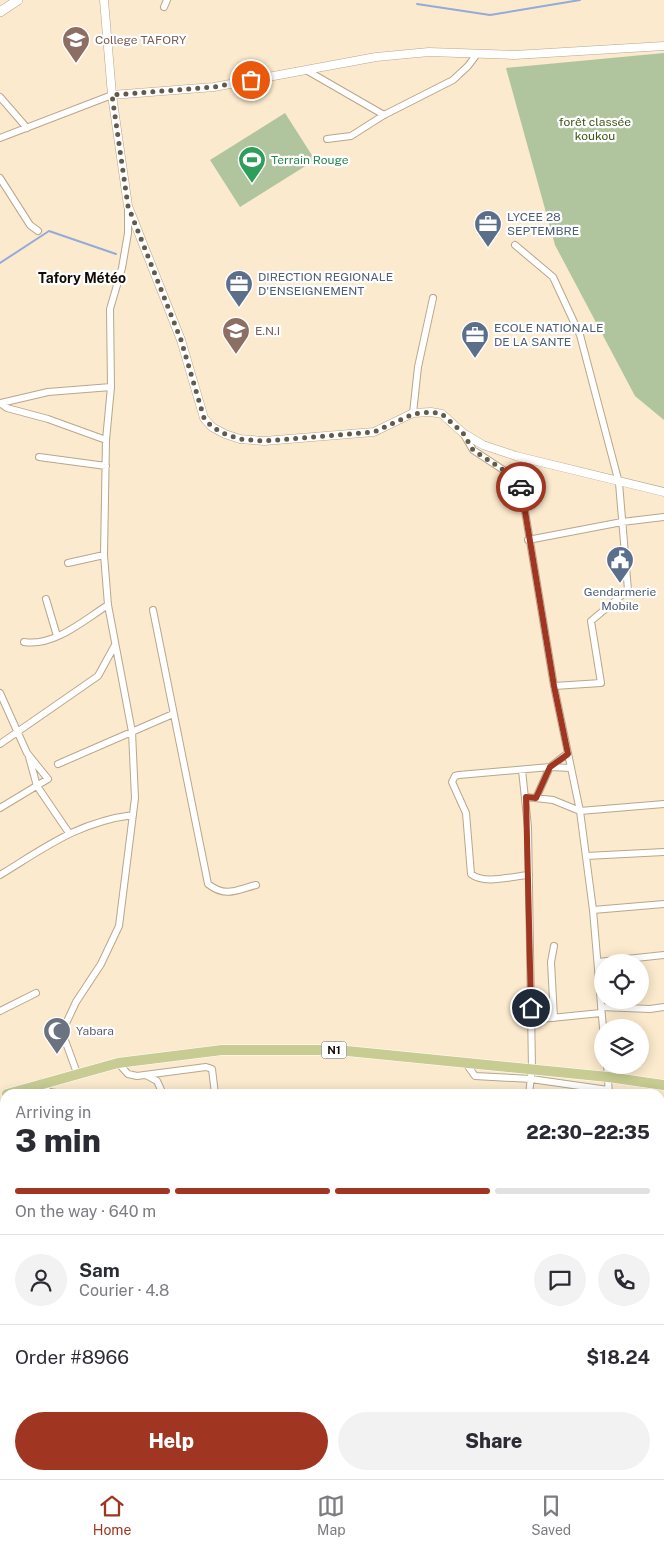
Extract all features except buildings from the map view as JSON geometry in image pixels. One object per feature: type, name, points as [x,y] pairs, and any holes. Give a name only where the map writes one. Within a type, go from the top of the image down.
[{"type":"highway","name":"N1","points":[[24,1089],[118,1063],[222,1050],[290,1049],[338,1050],[465,1062],[532,1074],[608,1076],[664,1085]]},
{"type":"main road","points":[[0,12],[18,0]]},
{"type":"street","points":[[77,1073],[62,1032],[76,1002],[101,964],[119,926],[135,798],[132,732],[108,605],[104,555],[106,440],[111,387],[110,309],[122,268],[128,233],[128,206],[112,95],[104,0]]},
{"type":"street","points":[[0,138],[112,95],[214,87],[376,57],[429,52],[514,55],[664,46]]},
{"type":"street","points":[[327,139],[351,136],[384,115],[453,80],[468,66],[477,54]]},
{"type":"street","points":[[306,70],[384,115]]},
{"type":"street","points":[[0,97],[27,128]]},
{"type":"street","points":[[0,178],[30,225],[38,232]]},
{"type":"street","points":[[128,206],[181,340],[204,418],[212,427],[240,439],[264,441],[374,432],[413,414],[431,412],[442,414],[463,433],[483,445],[516,456],[619,483],[664,492]]},
{"type":"street","points":[[515,245],[553,277],[580,334],[619,483],[628,590],[591,621],[601,683],[554,686]]},
{"type":"street","points":[[413,414],[418,367],[433,298]]},
{"type":"street","points":[[0,403],[48,392],[111,387]]},
{"type":"street","points":[[0,403],[7,408],[48,419],[106,440]]},
{"type":"street","points":[[463,433],[473,450],[520,481],[528,540],[539,590],[554,686],[580,811],[597,954]]},
{"type":"street","points":[[38,457],[106,466]]},
{"type":"street","points":[[528,540],[622,522],[664,518]]},
{"type":"street","points":[[68,563],[104,555]]},
{"type":"street","points":[[46,599],[57,636]]},
{"type":"street","points":[[24,642],[38,644],[57,636],[108,605]]},
{"type":"street","points":[[153,610],[208,884],[218,891],[226,893],[256,884]]},
{"type":"street","points":[[0,744],[98,676],[115,645]]},
{"type":"street","points":[[0,692],[28,753],[48,779],[0,808]]},
{"type":"street","points":[[58,764],[173,714]]},
{"type":"street","points":[[28,753],[37,786],[69,833]]},
{"type":"street","points":[[536,798],[550,767],[568,754]]},
{"type":"street","points":[[529,874],[487,879],[475,878],[471,874],[466,812],[452,782],[455,776],[460,775],[550,767],[571,768]]},
{"type":"street","points":[[522,770],[526,797],[529,874],[532,1074],[530,1089]]},
{"type":"street","points":[[526,797],[553,800],[580,811],[664,804]]},
{"type":"street","points":[[0,875],[69,833],[105,819],[133,815]]},
{"type":"street","points":[[586,856],[664,852]]},
{"type":"street","points":[[593,910],[664,904]]},
{"type":"street","points":[[554,946],[551,962],[554,1018]]},
{"type":"street","points":[[649,957],[664,955]]},
{"type":"street","points":[[0,1011],[36,993]]},
{"type":"street","points":[[531,1020],[601,1010],[664,1007]]},
{"type":"street","points":[[601,1010],[602,1019]]},
{"type":"street","points":[[118,1063],[128,1074],[158,1077],[206,1067],[212,1070],[215,1089]]},
{"type":"street","points":[[532,1074],[596,1089]]},
{"type":"street","points":[[608,1076],[609,1089]]},
{"type":"street","points":[[158,1077],[162,1089]]},
{"type":"street","points":[[41,1084],[46,1089]]},
{"type":"green space","name":"forêt classée koukou","points":[[664,53],[664,420],[635,396],[555,245],[506,68]]},
{"type":"green space","name":"Terrain Rouge","points":[[285,113],[315,160],[240,207],[210,160]]},
{"type":"waterway","points":[[417,4],[490,15],[580,0]]},
{"type":"waterway","points":[[0,263],[49,231],[116,254]]},
{"type":"way so far","points":[[251,80],[214,87],[112,95],[128,206],[181,340],[204,418],[212,427],[225,434],[240,439],[264,441],[374,432],[413,414],[431,412],[442,414],[463,433],[473,450],[520,481],[521,487]]},
{"type":"place","name":"College TAFORY","points":[[76,64]]},
{"type":"place","name":"Terrain Rouge","points":[[252,184]]},
{"type":"place","name":"LYCEE 28 SEPTEMBRE","points":[[488,248]]},
{"type":"place","name":"DIRECTION REGIONALE D'ENSEIGNEMENT","points":[[239,308]]},
{"type":"place","name":"E.N.I","points":[[236,355]]},
{"type":"place","name":"ECOLE NATIONALE DE LA SANTE","points":[[475,359]]},
{"type":"place","name":"Gendarmerie Mobile","points":[[620,584]]},
{"type":"place","name":"Yabara","points":[[57,1055]]},
{"type":"district","name":"Tafory Météo","points":[[82,278]]},
{"type":"route","points":[[521,487],[530,553],[539,590],[554,686],[568,754],[550,767],[536,798],[526,797],[531,1008]]}]
